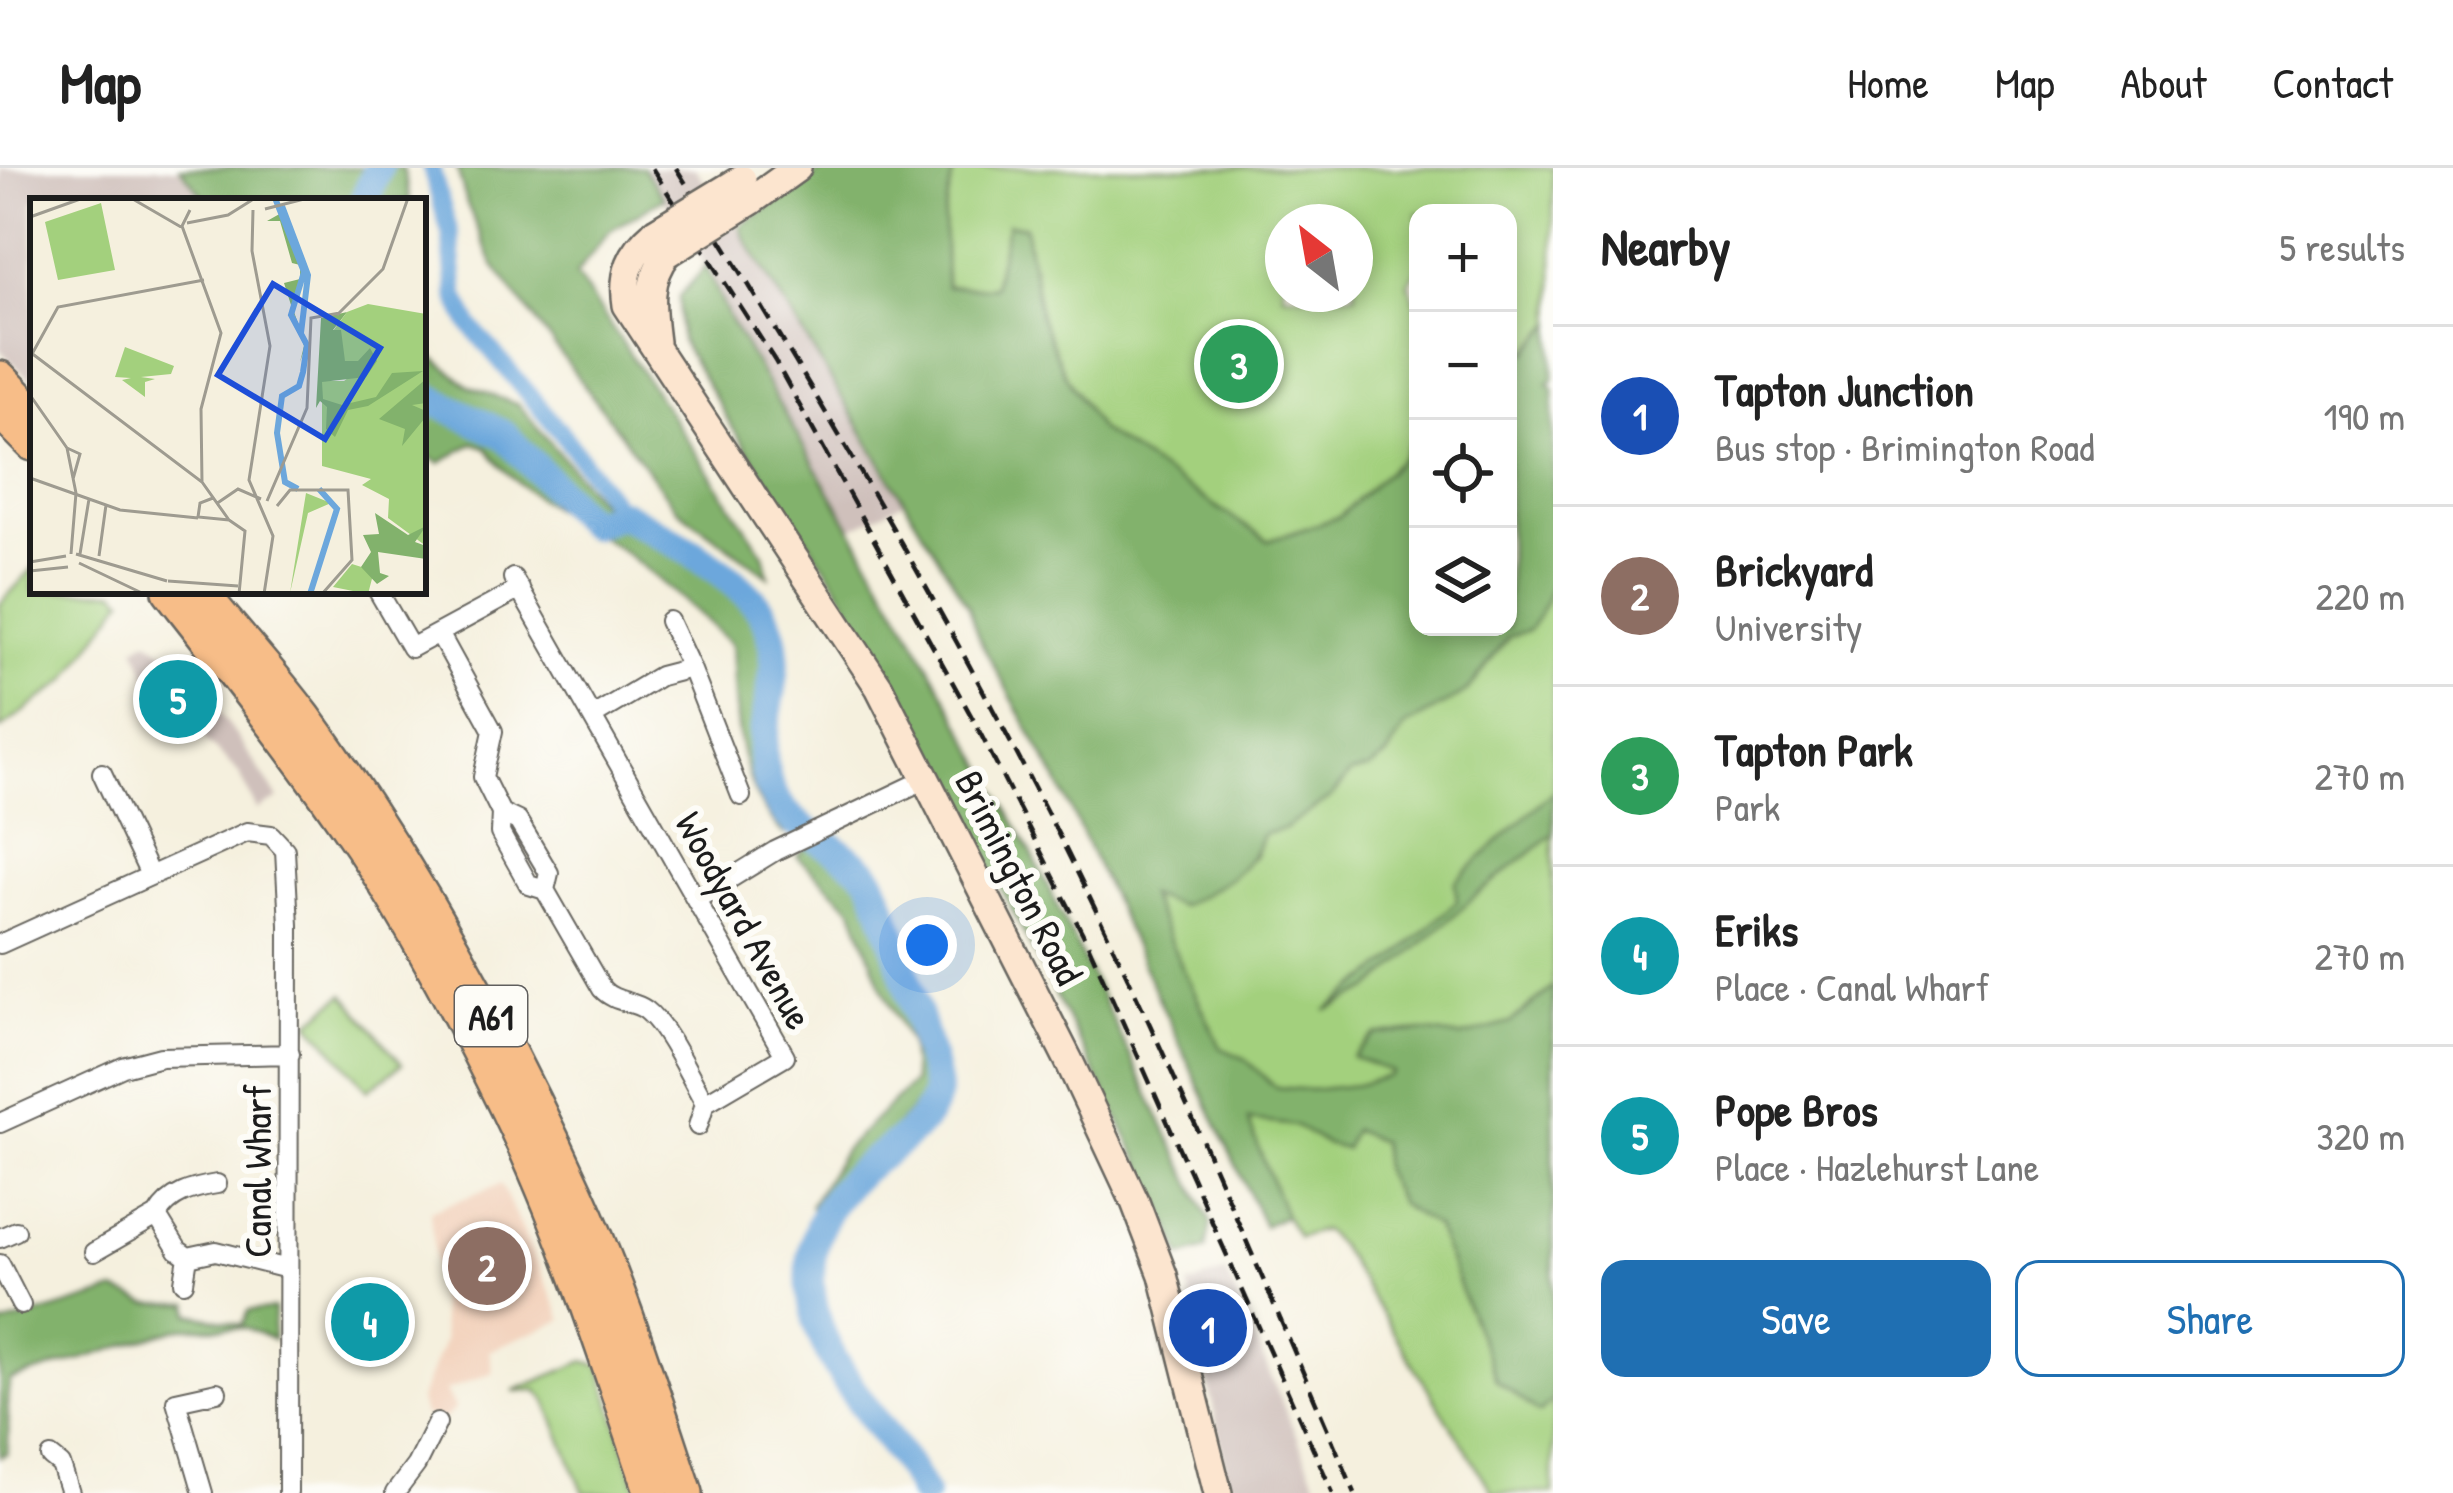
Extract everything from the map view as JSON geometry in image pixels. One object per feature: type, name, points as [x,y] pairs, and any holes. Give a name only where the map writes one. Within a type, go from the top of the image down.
[{"type":"highway","points":[[0,379],[30,409]]},
{"type":"highway","points":[[0,411],[30,441]]},
{"type":"highway","name":"A61","points":[[172,594],[281,730],[364,851],[460,1020],[509,1112],[549,1208],[652,1493]]},
{"type":"highway","name":"A61","points":[[202,594],[304,717],[386,840],[485,1004],[578,1195],[627,1317],[686,1493]]},
{"type":"main road","name":"Brimington Road","points":[[797,168],[751,183],[662,243],[651,292],[655,342],[879,687],[1068,1059],[1135,1202],[1163,1275],[1218,1493]]},
{"type":"street","name":"Woodyard Avenue","points":[[439,633],[517,583],[697,899],[785,1056],[705,1103]]},
{"type":"street","points":[[380,594],[410,648],[439,633],[493,730],[483,777],[501,813],[500,832],[529,884],[545,890],[602,989],[653,1017],[705,1103],[698,1126]]},
{"type":"street","name":"Woodyard Avenue","points":[[669,621],[741,796]]},
{"type":"street","points":[[593,716],[660,676],[691,668]]},
{"type":"street","points":[[0,944],[150,875],[102,773]]},
{"type":"street","points":[[697,899],[789,844],[926,779]]},
{"type":"street","name":"Canal Wharf","points":[[150,875],[247,832],[271,835],[285,850],[290,1054],[288,1493]]},
{"type":"street","points":[[0,1124],[123,1067],[161,1057],[290,1054]]},
{"type":"street","points":[[94,1252],[158,1216],[171,1198],[195,1187],[218,1184]]},
{"type":"street","points":[[158,1216],[178,1250],[188,1257],[216,1251],[288,1269]]},
{"type":"street","points":[[184,1282],[188,1257]]},
{"type":"street","points":[[0,1264],[21,1305]]},
{"type":"street","points":[[203,1493],[176,1401],[218,1392]]},
{"type":"street","points":[[395,1493],[416,1465],[437,1423]]},
{"type":"street","points":[[51,1457],[62,1465],[70,1493]]},
{"type":"shaded area","points":[[0,168],[177,168],[202,198],[30,198],[30,380],[0,350]]},
{"type":"shaded area","points":[[643,168],[695,168],[745,238],[904,502],[851,529],[729,318],[706,266]]},
{"type":"shaded area","points":[[147,639],[172,657],[225,719],[279,799],[257,810],[239,773],[196,724],[150,685],[136,647]]},
{"type":"shaded area","points":[[501,1184],[563,1320],[489,1351],[493,1372],[445,1391],[455,1409],[444,1419],[424,1415],[419,1401],[443,1342],[430,1211]]},
{"type":"shaded area","points":[[1226,1272],[1321,1493],[1231,1493],[1188,1286]]},
{"type":"green space","points":[[180,168],[403,168],[409,198],[205,198]]},
{"type":"green space","points":[[457,168],[643,168],[664,198],[609,231],[576,274],[764,554],[769,576],[676,508],[493,264]]},
{"type":"green space","points":[[825,168],[954,168],[944,217],[946,287],[993,287],[1008,224],[1025,226],[1040,318],[1064,373],[1100,430],[1268,541],[1339,517],[1403,457],[1409,444],[1409,636],[1511,636],[1468,691],[1405,726],[1387,756],[1369,769],[1350,774],[1331,797],[1284,829],[1263,834],[1249,860],[1230,878],[1180,906],[1148,895],[1221,1048],[1244,1058],[1275,1087],[1311,1090],[1389,1076],[1392,1072],[1353,1057],[1376,1035],[1424,1031],[1460,1037],[1510,1023],[1553,987],[1553,1400],[1539,1413],[1496,1380],[1436,1227],[1400,1204],[1383,1171],[1381,1142],[1353,1130],[1345,1149],[1325,1144],[1297,1126],[1248,1120],[1285,1216],[1264,1226],[1059,784],[978,637],[968,606],[740,226]]},
{"type":"green space","points":[[954,168],[1553,168],[1553,323],[1527,354],[1517,326],[1517,204],[1409,204],[1409,444],[1403,457],[1339,517],[1268,541],[1100,431],[1064,373],[1040,318],[1033,266],[1008,225],[993,287],[946,287],[944,217]]},
{"type":"green space","points":[[706,266],[729,318],[907,625],[1032,854],[1211,1223],[1206,1249],[1182,1257],[1159,1199],[912,713],[838,586],[735,432],[681,341],[679,297]]},
{"type":"green space","points":[[1553,323],[1553,379],[1548,383],[1553,388],[1553,579],[1529,630],[1517,634],[1517,326],[1527,353]]},
{"type":"green space","points":[[426,351],[470,387],[519,405],[605,508],[695,565],[751,611],[767,658],[755,719],[756,775],[789,829],[784,834],[755,794],[747,770],[737,720],[732,645],[637,562],[524,488],[486,447],[473,443],[440,463],[426,456]]},
{"type":"green space","points":[[30,571],[30,594],[119,594],[124,599],[66,681],[0,729],[0,604]]},
{"type":"green space","points":[[1553,579],[1553,1493],[1493,1493],[1340,1247],[1323,1230],[1298,1237],[1285,1216],[1147,893],[1180,906],[1255,856],[1263,834],[1284,829],[1331,797],[1350,774],[1369,769],[1387,756],[1405,726],[1468,691],[1508,637],[1517,636],[1517,629],[1544,606]]},
{"type":"green space","points":[[1553,791],[1553,834],[1372,988],[1326,1011],[1393,960],[1457,901],[1455,882]]},
{"type":"green space","points":[[810,845],[842,861],[869,885],[923,1062],[927,1092],[814,1212],[810,1206],[844,1150],[913,1082],[910,1044],[880,983],[853,909],[797,856]]},
{"type":"green space","points":[[344,994],[402,1064],[368,1090],[310,1022]]},
{"type":"green space","points":[[115,1291],[148,1304],[190,1304],[191,1314],[242,1325],[248,1311],[274,1309],[273,1340],[246,1328],[182,1328],[10,1381],[7,1453],[0,1457],[0,1326]]},
{"type":"green space","points":[[585,1361],[600,1366],[638,1493],[584,1493],[546,1400],[537,1390],[513,1391]]},
{"type":"waterway","points":[[365,198],[378,168]]},
{"type":"waterway","points":[[431,168],[450,233],[456,296],[470,325],[563,435],[621,513]]},
{"type":"waterway","points":[[426,396],[504,435],[590,524],[621,513],[717,569],[750,597],[772,633],[774,676],[763,743],[770,788],[778,804],[801,827],[869,876],[896,946],[934,1078],[933,1103],[919,1124],[848,1182],[832,1202],[813,1248],[810,1272],[818,1323],[828,1349],[923,1493]]},
{"type":"railway","points":[[652,168],[775,361],[974,721],[1087,942],[1333,1493]]},
{"type":"railway","points":[[676,168],[862,475],[1035,789],[1162,1050],[1355,1493]]},
{"type":"place","name":"Tapton Park","points":[[1239,364]]},
{"type":"place","name":"Pope Bros","points":[[178,699]]},
{"type":"place","name":"Brickyard","points":[[487,1266]]},
{"type":"place","name":"Eriks","points":[[370,1322]]},
{"type":"place","name":"Tapton Junction","points":[[1208,1328]]}]
